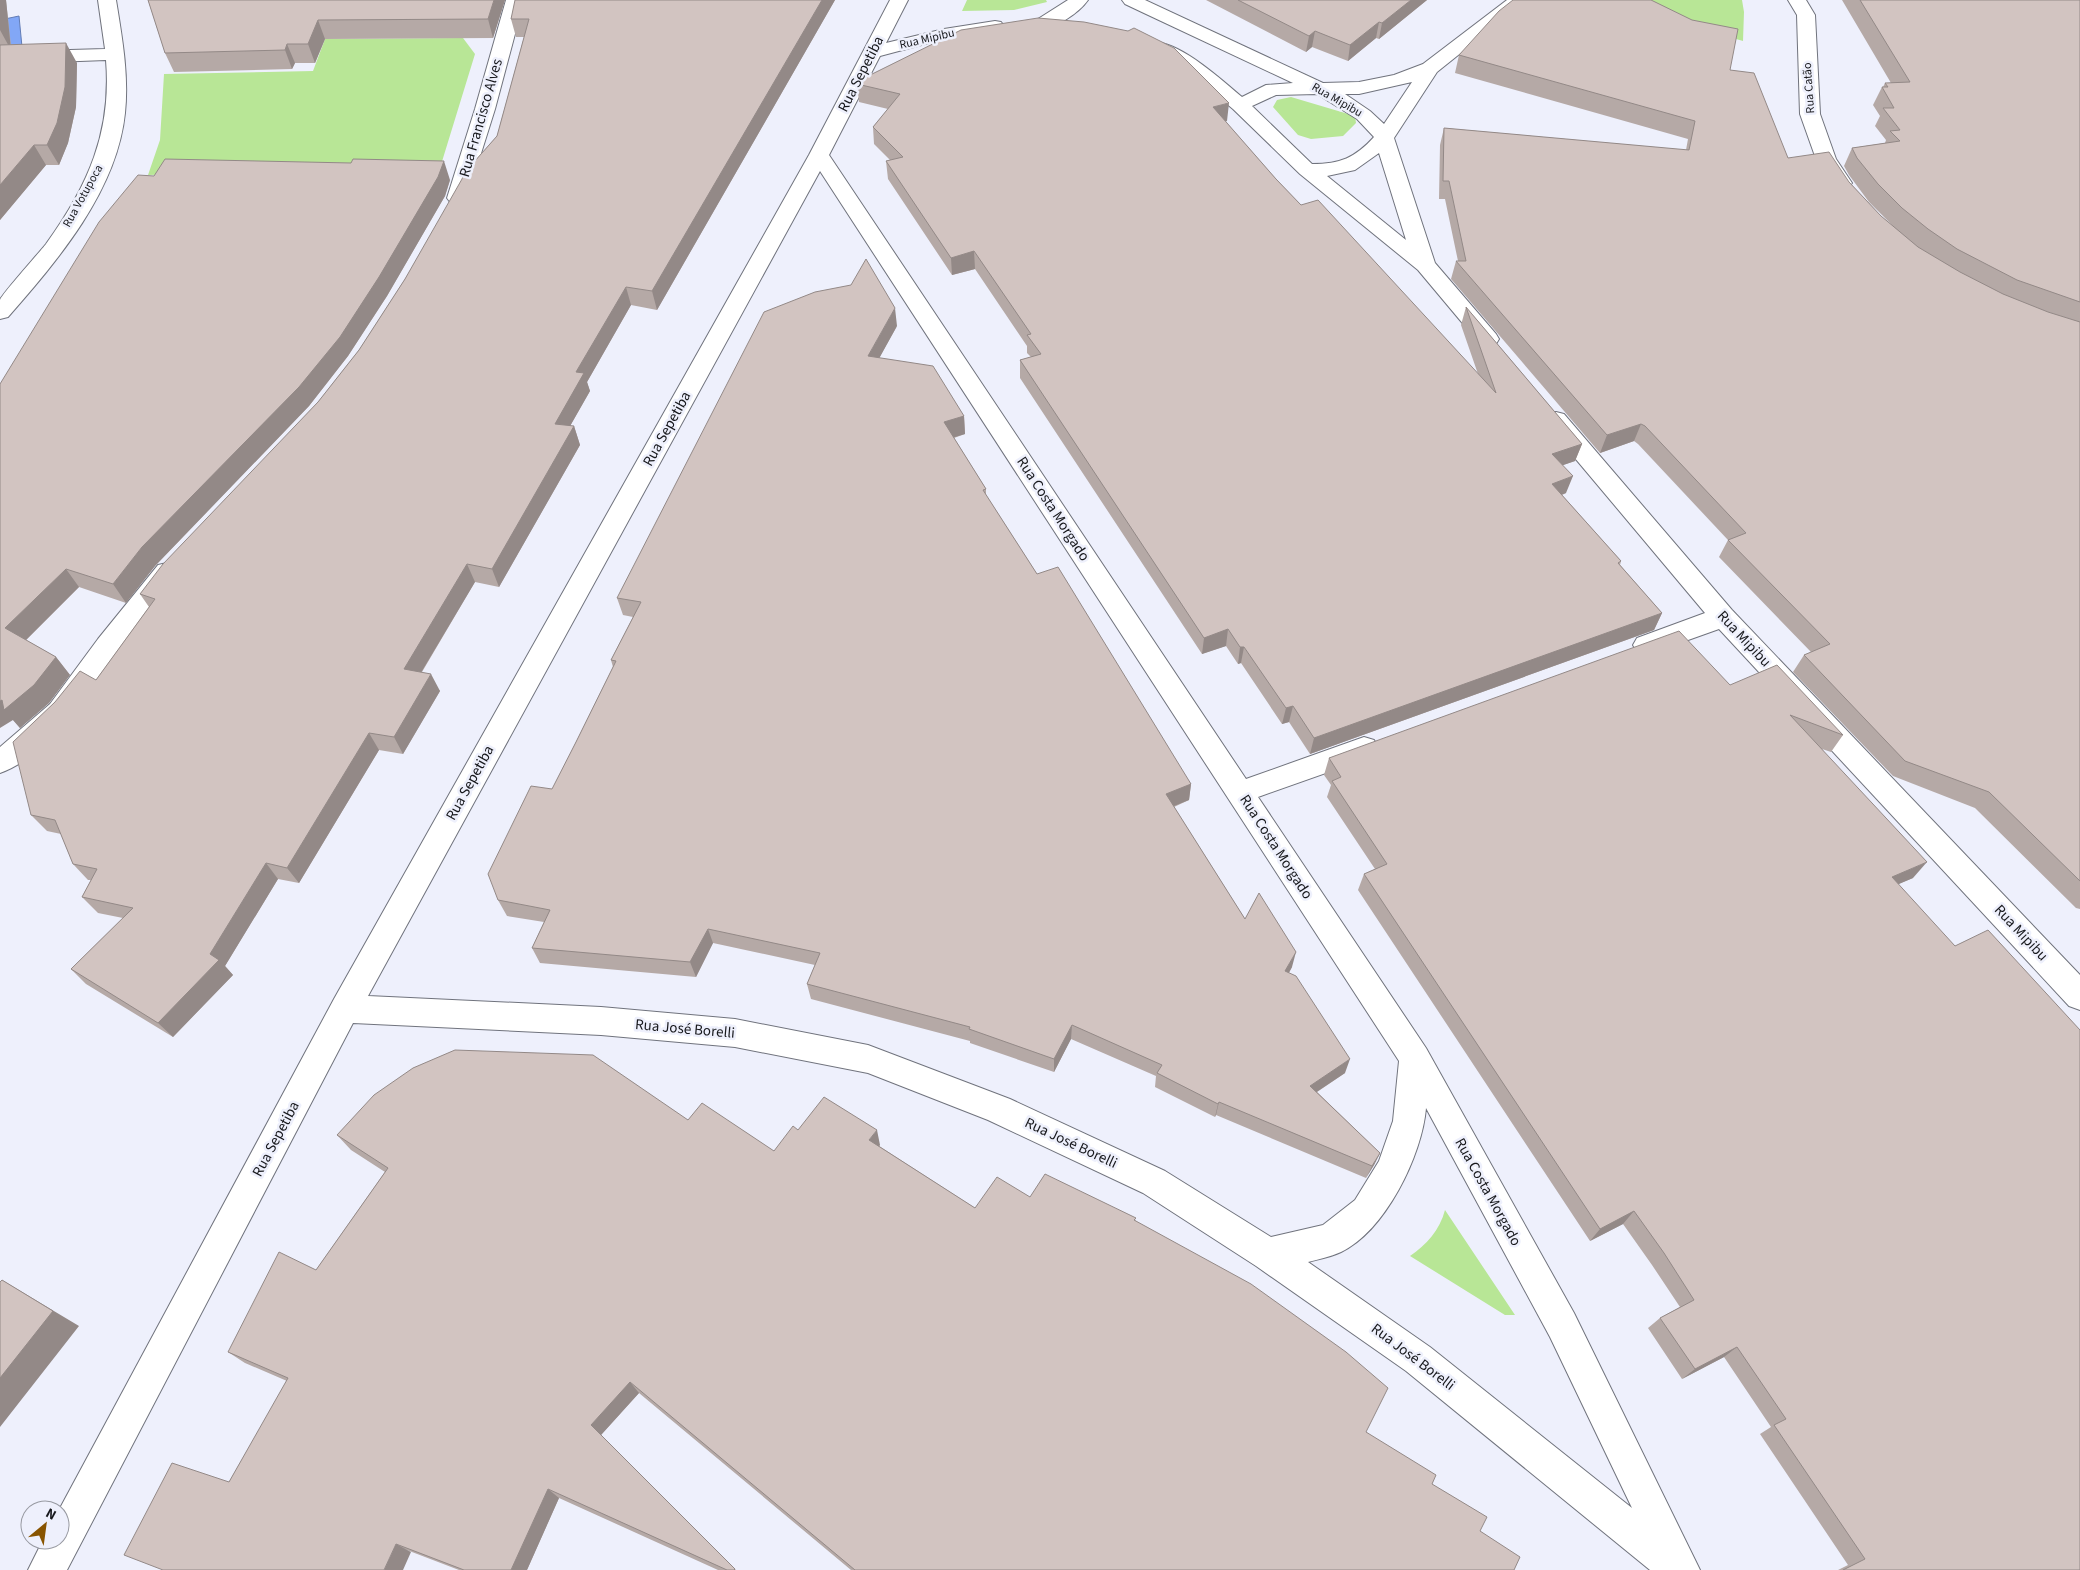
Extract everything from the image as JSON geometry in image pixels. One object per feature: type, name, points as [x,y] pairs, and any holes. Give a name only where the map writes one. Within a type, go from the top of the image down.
[{"type":"street","name":"Rua Votupoca","points":[[0,312],[41,266],[79,206],[103,162],[114,124],[115,54],[107,0]]},
{"type":"street","name":"Rua Francisco Alves","points":[[448,213],[457,197],[480,126],[515,0]]},
{"type":"street","name":"Rua Sepetiba","points":[[47,1570],[345,1009],[819,155],[899,0]]},
{"type":"street","name":"Rua Mipibu","points":[[872,52],[944,34],[1027,24],[1059,15],[1079,0]]},
{"type":"street","name":"Rua Mipibu","points":[[1131,0],[1150,27],[1192,65],[1240,104],[1307,170],[1426,265],[1502,355]]},
{"type":"street","points":[[1240,104],[1273,89],[1360,88],[1381,85],[1430,68],[1518,0]]},
{"type":"street","name":"Rua Catão","points":[[1797,0],[1806,15],[1810,114],[1826,159],[1851,195]]},
{"type":"street","name":"Rua Mipibu","points":[[1027,24],[1070,27]]},
{"type":"street","name":"Rua Mipibu","points":[[1150,27],[1316,88],[1364,114],[1375,124],[1384,137],[1426,265]]},
{"type":"street","points":[[0,58],[115,54]]},
{"type":"street","points":[[1307,170],[1332,170],[1352,165],[1364,156],[1384,137],[1430,68]]},
{"type":"street","name":"Rua Costa Morgado","points":[[819,155],[1241,792],[1414,1058],[1562,1325],[1680,1570]]},
{"type":"street","name":"Rua Mipibu","points":[[1540,400],[1723,617],[2077,990]]},
{"type":"street","points":[[0,762],[22,746],[59,711],[107,646],[165,574],[184,554]]},
{"type":"street","points":[[1621,654],[1723,617]]},
{"type":"street","points":[[1241,792],[1389,739]]},
{"type":"street","name":"Rua José Borelli","points":[[345,1009],[601,1021],[735,1033],[868,1059],[999,1109],[1154,1182],[1268,1254],[1418,1359],[1680,1570]]},
{"type":"street","points":[[1268,1254],[1331,1240],[1367,1211],[1393,1168],[1409,1121],[1414,1058]]},
{"type":"green space","points":[[967,0],[1046,0],[1047,2],[1014,10],[962,11]]},
{"type":"green space","points":[[1633,0],[1742,0],[1744,12],[1743,41],[1660,17]]},
{"type":"green space","points":[[463,38],[475,54],[440,168],[148,175],[160,140],[164,74],[313,71],[325,39]]},
{"type":"green space","points":[[1291,97],[1355,116],[1356,123],[1343,136],[1311,139],[1298,135],[1273,107],[1277,100]]},
{"type":"green space","points":[[1445,1210],[1515,1315],[1505,1315],[1410,1256],[1432,1236],[1440,1224]]},
{"type":"water","points":[[19,16],[22,47],[0,47],[0,20]]},
{"type":"building","points":[[148,0],[494,0],[488,19],[318,20],[308,44],[287,44],[285,50],[165,53]]},
{"type":"building","points":[[515,0],[822,0],[652,291],[626,287],[576,372],[584,373],[555,424],[574,426],[492,569],[467,564],[404,669],[431,674],[394,737],[369,733],[287,868],[266,863],[210,954],[219,960],[158,1023],[71,969],[133,908],[82,897],[97,869],[73,864],[55,820],[31,815],[13,742],[55,702],[80,671],[96,680],[155,599],[140,594],[163,564],[318,402],[359,350],[405,279],[462,179],[468,162],[474,162],[497,136],[529,19],[511,19]]},
{"type":"building","points":[[1238,0],[1411,0],[1350,45],[1315,31],[1309,36]]},
{"type":"building","points":[[1513,0],[1651,0],[1692,20],[1738,29],[1730,70],[1754,73],[1788,158],[1829,152],[1849,182],[1881,216],[1918,247],[1960,272],[2003,294],[2048,312],[2080,322],[2080,881],[1989,792],[1905,761],[1804,655],[1830,644],[1728,540],[1746,533],[1645,426],[1641,424],[1607,435],[1456,261],[1466,261],[1449,181],[1443,181],[1444,128],[1689,150],[1695,121],[1459,55],[1499,11]]},
{"type":"building","points":[[1860,0],[2080,0],[2080,302],[2017,280],[1957,249],[1902,208],[1878,184],[1857,158],[1852,148],[1900,141],[1890,131],[1900,130],[1883,108],[1894,108],[1882,87],[1888,87],[1885,83],[1910,82]]},
{"type":"building","points":[[1038,18],[1084,22],[1128,31],[1134,28],[1174,48],[1229,103],[1213,107],[1276,179],[1301,205],[1318,200],[1496,393],[1466,307],[1582,444],[1552,454],[1573,476],[1552,484],[1621,561],[1618,563],[1662,613],[1314,738],[1293,706],[1286,708],[1244,647],[1240,647],[1228,629],[1204,638],[1020,360],[1041,354],[1027,335],[1031,334],[974,251],[951,258],[886,161],[903,157],[873,127],[900,94],[857,84],[858,81],[961,30]]},
{"type":"building","points":[[66,43],[65,87],[57,123],[47,145],[34,145],[0,185],[0,45]]},
{"type":"building","points":[[165,159],[351,163],[353,159],[444,161],[438,177],[379,277],[340,337],[299,387],[142,547],[113,584],[66,569],[5,628],[56,657],[34,685],[4,710],[2,700],[0,701],[0,384],[99,222],[138,175],[154,176]]},
{"type":"building","points":[[866,259],[895,308],[868,356],[933,366],[964,416],[944,422],[986,489],[983,490],[1037,574],[1058,567],[1191,784],[1166,794],[1245,919],[1259,893],[1296,952],[1285,971],[1296,976],[1350,1059],[1310,1086],[1380,1153],[1372,1166],[1219,1102],[1218,1104],[1157,1073],[1162,1065],[1072,1025],[1054,1059],[969,1029],[970,1027],[807,984],[820,953],[708,929],[690,962],[532,948],[550,910],[498,900],[488,874],[531,786],[552,789],[616,661],[611,660],[641,602],[617,598],[764,312],[815,292],[851,285]]},
{"type":"building","points":[[1679,631],[1730,685],[1777,665],[1843,735],[1790,715],[1927,862],[1892,877],[1955,946],[1988,930],[2080,1030],[2080,1570],[1843,1570],[1865,1559],[1774,1425],[1786,1419],[1737,1347],[1695,1369],[1660,1318],[1694,1300],[1664,1253],[1634,1211],[1600,1229],[1364,874],[1387,864],[1332,781],[1341,777],[1329,758]]},
{"type":"building","points":[[455,1050],[593,1055],[688,1120],[702,1103],[774,1151],[793,1126],[798,1130],[824,1097],[877,1130],[869,1140],[975,1208],[997,1177],[1030,1197],[1045,1174],[1136,1218],[1134,1220],[1251,1284],[1346,1352],[1388,1388],[1366,1432],[1436,1475],[1432,1484],[1487,1517],[1480,1531],[1520,1557],[1514,1570],[855,1570],[630,1382],[591,1425],[734,1570],[727,1570],[548,1489],[511,1570],[464,1570],[396,1544],[384,1570],[163,1570],[124,1555],[172,1463],[229,1482],[288,1378],[228,1352],[279,1252],[316,1270],[388,1168],[337,1135],[374,1095],[413,1068]]},
{"type":"building","points":[[2,1280],[53,1311],[0,1378],[0,1282]]}]
